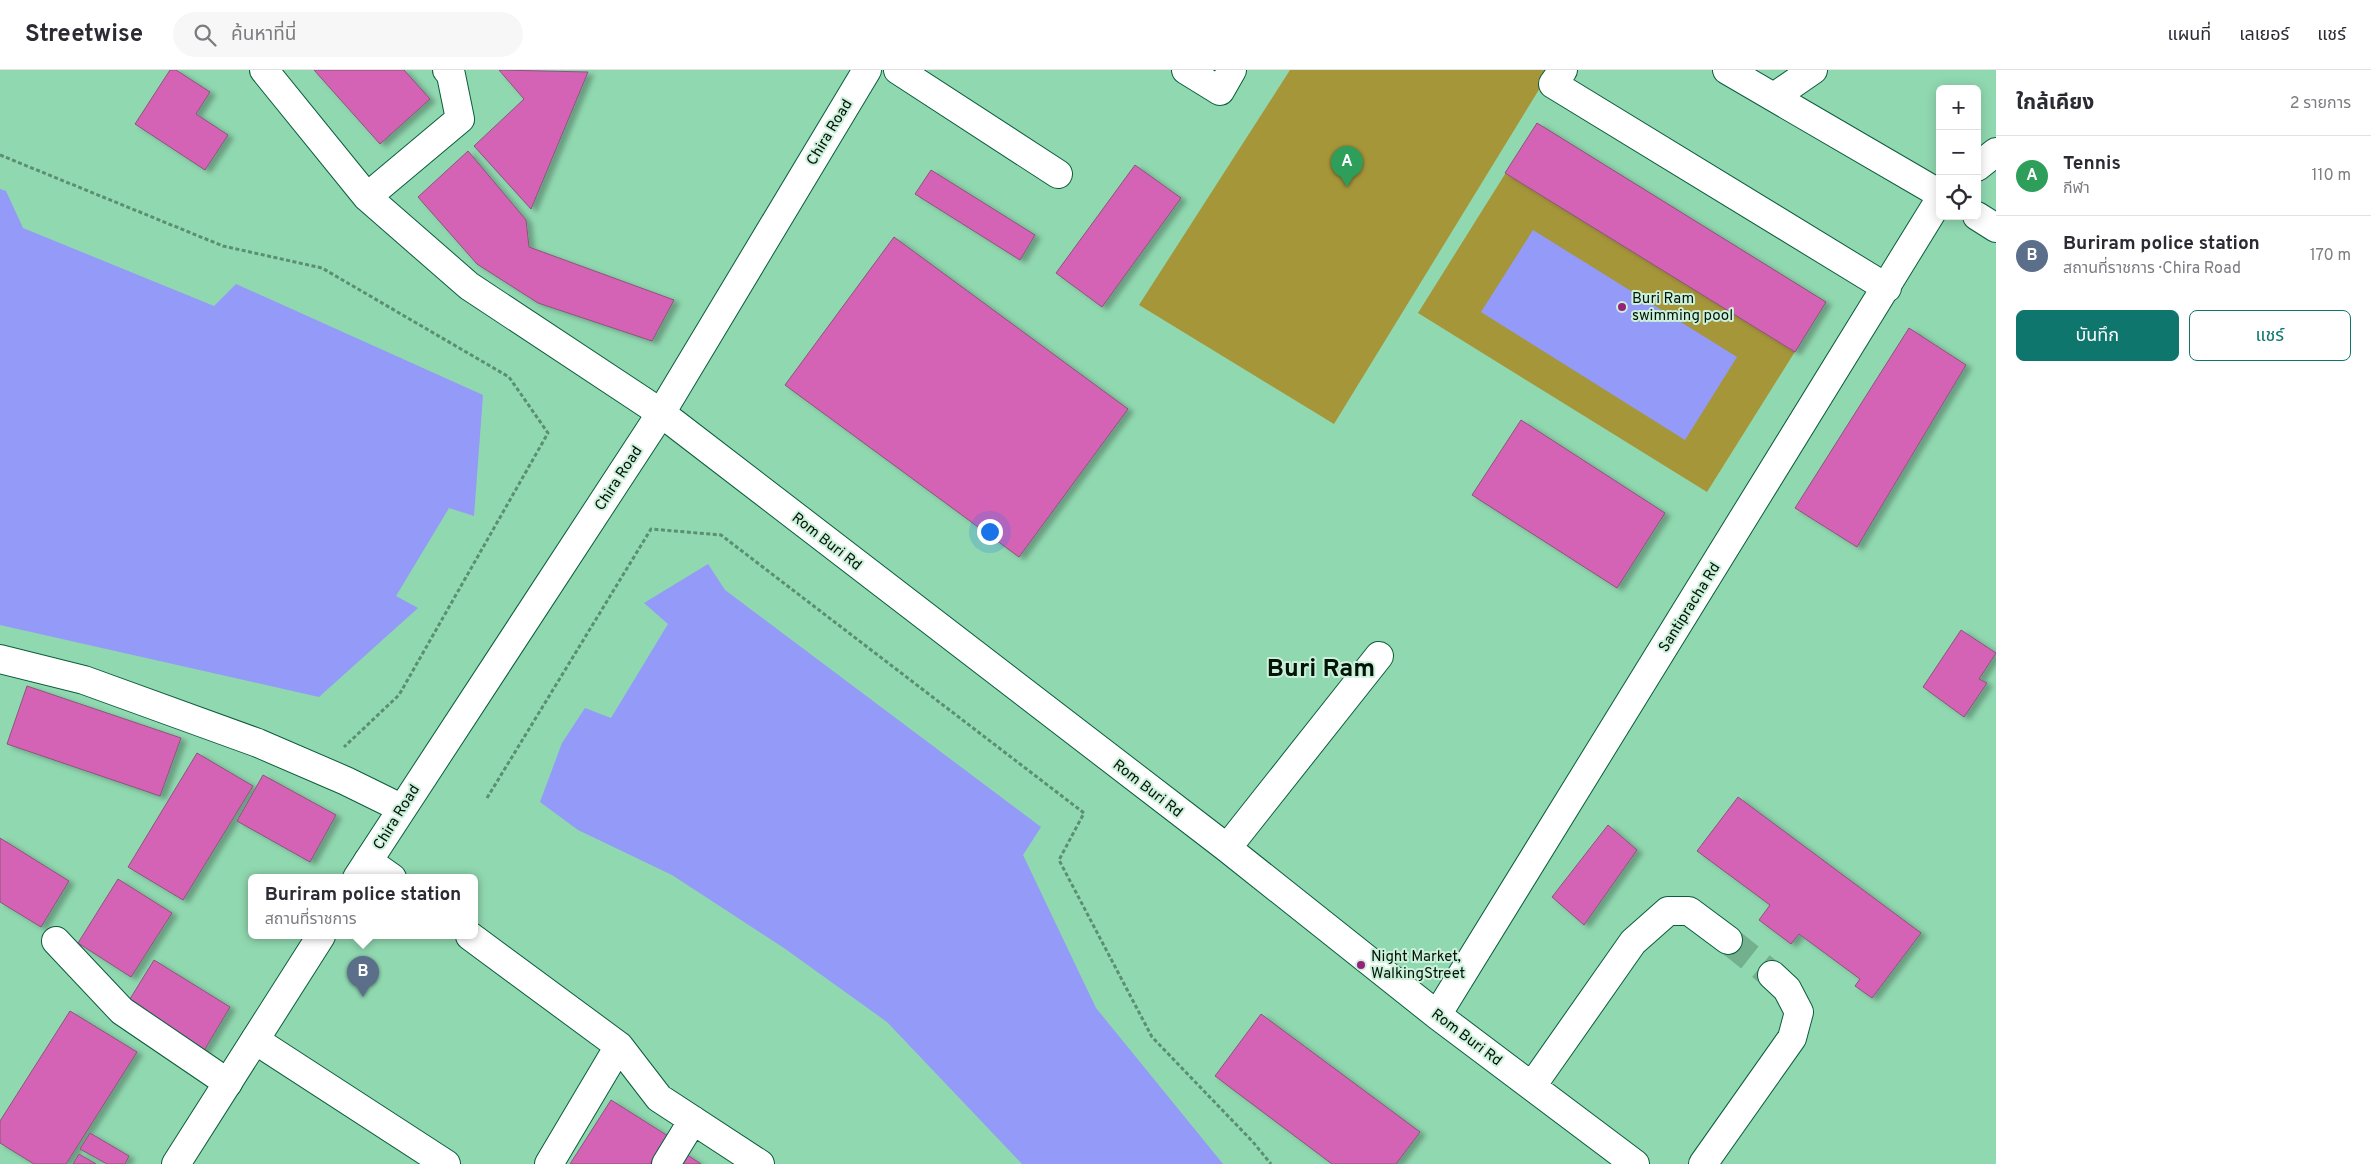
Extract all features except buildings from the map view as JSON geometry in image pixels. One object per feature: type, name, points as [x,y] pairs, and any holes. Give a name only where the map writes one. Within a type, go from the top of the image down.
[{"type":"street","name":"Rom Buri Rd","points":[[264,70],[367,198],[469,286],[661,413],[1227,848],[1438,1014],[1635,1164]]},
{"type":"street","points":[[367,198],[460,119],[451,75],[447,70]]},
{"type":"street","name":"Chira Road","points":[[362,870],[661,413],[867,70]]},
{"type":"street","points":[[898,70],[1058,174]]},
{"type":"street","points":[[1186,70],[1220,91],[1232,70]]},
{"type":"street","points":[[1563,70],[1553,84],[1887,288]]},
{"type":"street","points":[[1727,70],[1936,192]]},
{"type":"street","points":[[1774,97],[1813,70]]},
{"type":"street","points":[[1981,164],[1996,152]]},
{"type":"street","name":"Santipracha Rd","points":[[1438,1014],[1936,206]]},
{"type":"street","points":[[1981,219],[1996,228]]},
{"type":"street","points":[[1227,848],[1379,656]]},
{"type":"street","points":[[0,659],[84,680],[258,743],[346,781],[401,808]]},
{"type":"street","points":[[362,870],[377,874]]},
{"type":"street","points":[[1532,1086],[1633,942],[1668,911],[1689,911],[1728,940]]},
{"type":"street","points":[[176,1164],[319,939]]},
{"type":"street","points":[[474,939],[618,1046],[659,1098],[760,1164]]},
{"type":"street","points":[[56,941],[122,1011],[228,1083]]},
{"type":"street","points":[[1703,1164],[1792,1038],[1799,1012],[1787,989],[1772,975]]},
{"type":"street","points":[[255,1040],[446,1164]]},
{"type":"street","points":[[549,1164],[618,1046]]},
{"type":"street","points":[[666,1164],[693,1120]]},
{"type":"path","points":[[0,155],[223,246],[322,268],[509,377],[548,433],[399,695],[339,752]]},
{"type":"path","points":[[487,798],[651,529],[721,535],[1084,813],[1060,860],[1138,1010],[1152,1036],[1253,1142],[1271,1164]]},
{"type":"shaded area","points":[[1290,70],[1551,70],[1334,424],[1139,305]]},
{"type":"shaded area","name":"Buri Ram swimming pool","points":[[1537,123],[1826,302],[1707,492],[1418,313]]},
{"type":"water","points":[[0,189],[6,191],[23,228],[214,306],[236,284],[483,395],[474,516],[449,508],[396,596],[418,608],[319,697],[0,625]]},
{"type":"water","points":[[1533,230],[1737,357],[1685,440],[1481,312]]},
{"type":"water","points":[[708,564],[725,590],[1041,827],[1023,855],[1096,1008],[1223,1164],[1022,1164],[887,1022],[784,948],[672,875],[578,830],[540,802],[562,743],[585,708],[611,718],[668,624],[644,603]]},
{"type":"tunnel","points":[[1728,940],[1772,975]]},
{"type":"place","name":"Tennis","points":[[1347,187]]},
{"type":"place","name":"Buri Ram swimming pool","points":[[1622,307]]},
{"type":"place","name":"Night Market, WalkingStreet","points":[[1361,965]]},
{"type":"place","name":"Buriram police station","points":[[363,997]]},
{"type":"district","name":"Buri Ram","points":[[1321,667]]}]
